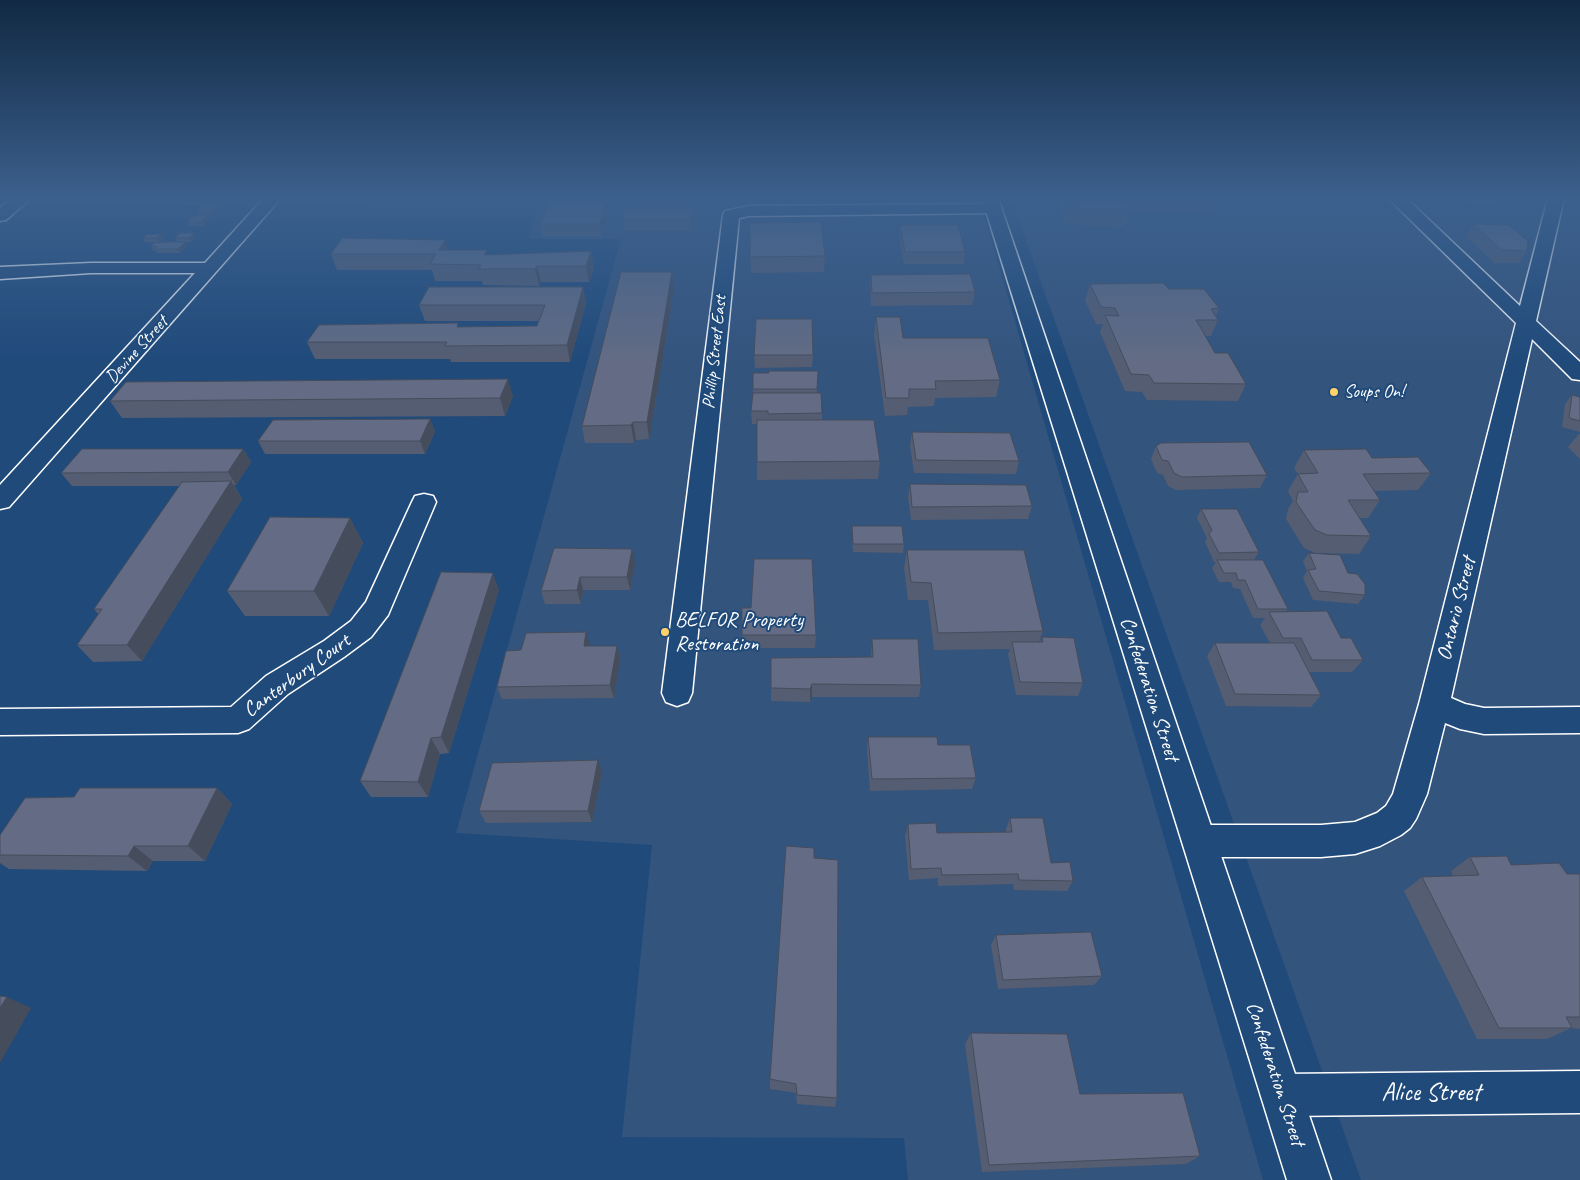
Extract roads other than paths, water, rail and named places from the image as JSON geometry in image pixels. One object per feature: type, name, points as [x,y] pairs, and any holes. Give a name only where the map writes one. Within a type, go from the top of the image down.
[{"type":"street","name":"Devine Street","points":[[0,501],[223,253]]},
{"type":"street","name":"Phillip Street East","points":[[677,693],[727,253]]},
{"type":"street","name":"Confederation Street","points":[[1008,253],[1309,1180]]},
{"type":"street","points":[[1454,253],[1580,374]]},
{"type":"street","name":"Ontario Street","points":[[1199,842],[1341,840],[1368,835],[1380,830],[1398,817],[1404,808],[1410,794],[1434,704],[1543,253]]},
{"type":"street","points":[[0,272],[91,268],[210,268]]},
{"type":"street","name":"Canterbury Court","points":[[0,722],[238,720],[277,685],[334,649],[361,629],[378,608],[424,502]]},
{"type":"street","points":[[1434,704],[1460,716],[1484,721],[1580,720]]},
{"type":"street","name":"Alice Street","points":[[1282,1094],[1580,1092]]},
{"type":"place","name":"Soups On!","points":[[1334,392]]},
{"type":"place","name":"BELFOR Property Restoration","points":[[665,632]]}]
